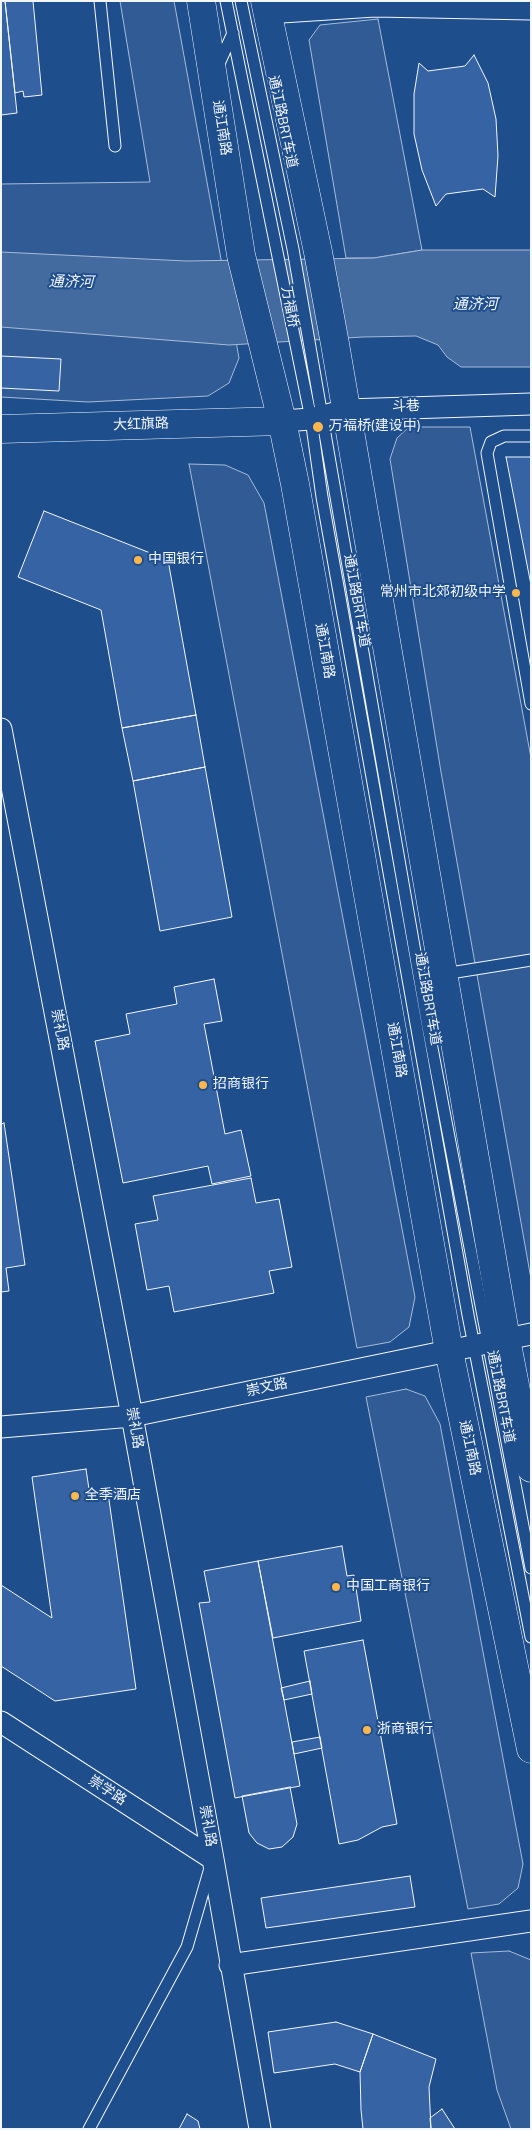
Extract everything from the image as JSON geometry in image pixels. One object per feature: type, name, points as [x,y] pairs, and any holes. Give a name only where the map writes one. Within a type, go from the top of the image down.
[{"type":"main road","name":"通江南路","points":[[201,1],[241,255],[282,421],[490,1342],[531,1468]]},
{"type":"main road","points":[[266,7],[306,251]]},
{"type":"main road","name":"通江南路","points":[[306,251],[335,344],[327,415],[444,974],[490,1342],[531,1749]]},
{"type":"main road","name":"大红旗路","points":[[1,429],[282,421]]},
{"type":"street","points":[[266,7],[375,6],[531,9]]},
{"type":"street","name":"斗巷","points":[[282,421],[327,415],[531,404]]},
{"type":"street","name":"崇礼路","points":[[1,729],[132,1416],[260,2129]]},
{"type":"street","name":"崇文路","points":[[1,1427],[132,1416],[490,1342]]},
{"type":"street","name":"崇学路","points":[[1,1722],[213,1859]]},
{"type":"street","points":[[230,1965],[531,1921]]},
{"type":"lane","points":[[100,1],[115,146]]},
{"type":"lane","points":[[213,78],[233,33],[226,1]]},
{"type":"lane","name":"通江路BRT车道","points":[[241,1],[306,251]]},
{"type":"lane","name":"万福桥","points":[[233,33],[278,249],[300,366]]},
{"type":"lane","name":"万福桥","points":[[306,251],[314,362]]},
{"type":"lane","name":"通江路BRT车道","points":[[314,362],[327,415],[322,497],[490,1342],[531,1568]]},
{"type":"lane","name":"通江路BRT车道","points":[[300,366],[327,415]]},
{"type":"lane","points":[[531,436],[504,436],[491,442],[487,453],[531,704]]},
{"type":"lane","points":[[444,974],[531,960]]},
{"type":"lane","name":"通江路BRT车道","points":[[490,1342],[531,1637]]},
{"type":"lane","points":[[89,2129],[187,1947],[213,1859]]},
{"type":"shaded area","points":[[120,1],[174,1],[239,358],[229,383],[208,396],[88,402],[1,397],[1,184],[150,182]]},
{"type":"shaded area","points":[[378,19],[422,250],[374,258],[346,258],[309,40],[320,25]]},
{"type":"shaded area","points":[[409,427],[470,427],[531,758],[531,1279],[441,772],[390,459],[397,438]]},
{"type":"shaded area","points":[[189,464],[225,465],[248,475],[264,503],[415,1297],[409,1327],[390,1342],[357,1348]]},
{"type":"shaded area","points":[[406,1389],[425,1396],[440,1424],[523,1864],[518,1888],[499,1904],[468,1909],[366,1397]]},
{"type":"shaded area","points":[[509,1951],[531,1960],[531,2129],[511,2129],[497,2090],[471,1953]]},
{"type":"water","name":"通济河","points":[[422,250],[531,250],[531,367],[461,367],[447,357],[438,345],[416,336],[363,337],[229,345],[1,327],[1,252],[186,261],[374,258]]},
{"type":"building","points":[[1,1],[5,1],[17,113],[1,115]]},
{"type":"building","points":[[5,1],[33,1],[42,95],[24,97],[23,91],[15,93]]},
{"type":"building","points":[[474,55],[488,83],[496,119],[498,156],[495,197],[483,189],[446,194],[436,206],[422,170],[414,134],[414,94],[419,63],[428,71],[465,66]]},
{"type":"building","points":[[1,356],[61,359],[59,391],[1,388]]},
{"type":"building","points":[[506,457],[531,457],[531,585]]},
{"type":"building","points":[[44,511],[168,560],[196,715],[122,728],[101,610],[18,577]]},
{"type":"building","points":[[196,715],[205,767],[133,781],[122,728]]},
{"type":"building","points":[[205,767],[232,917],[160,931],[133,781]]},
{"type":"building","points":[[214,979],[222,1021],[204,1024],[225,1134],[241,1130],[251,1176],[212,1184],[208,1166],[123,1183],[95,1041],[130,1034],[126,1014],[177,1004],[174,987]]},
{"type":"building","points":[[4,1123],[25,1265],[6,1268],[9,1291],[1,1292],[1,1124]]},
{"type":"building","points":[[251,1178],[256,1203],[279,1199],[292,1267],[269,1271],[274,1293],[174,1312],[169,1286],[147,1290],[135,1224],[158,1220],[153,1196]]},
{"type":"building","points":[[86,1469],[90,1496],[108,1493],[136,1689],[55,1701],[1,1666],[1,1585],[52,1618],[32,1477]]},
{"type":"building","points":[[342,1546],[347,1576],[354,1575],[361,1621],[273,1638],[258,1561]]},
{"type":"building","points":[[258,1561],[300,1786],[235,1798],[199,1603],[210,1602],[204,1571]]},
{"type":"building","points":[[363,1640],[397,1824],[382,1827],[358,1840],[339,1844],[304,1651]]},
{"type":"building","points":[[310,1681],[312,1694],[284,1700],[281,1688]]},
{"type":"building","points":[[320,1737],[322,1748],[294,1754],[292,1742]]},
{"type":"building","points":[[290,1787],[297,1824],[293,1837],[282,1847],[269,1849],[257,1843],[249,1833],[242,1796]]},
{"type":"building","points":[[410,1876],[415,1907],[266,1928],[261,1898]]},
{"type":"building","points":[[336,2022],[373,2034],[360,2072],[335,2064],[274,2073],[268,2032]]},
{"type":"building","points":[[373,2034],[436,2059],[429,2087],[431,2129],[363,2129],[360,2072]]},
{"type":"building","points":[[442,2109],[455,2129],[431,2129],[430,2118]]},
{"type":"building","points":[[187,2114],[198,2121],[200,2129],[179,2129]]},
{"type":"place","name":"万福桥(建设中)","points":[[318,427]]},
{"type":"place","name":"中国银行","points":[[138,560]]},
{"type":"place","name":"常州市北郊初级中学","points":[[516,593]]},
{"type":"place","name":"招商银行","points":[[203,1085]]},
{"type":"place","name":"全季酒店","points":[[75,1496]]},
{"type":"place","name":"中国工商银行","points":[[336,1587]]},
{"type":"place","name":"浙商银行","points":[[367,1730]]}]
